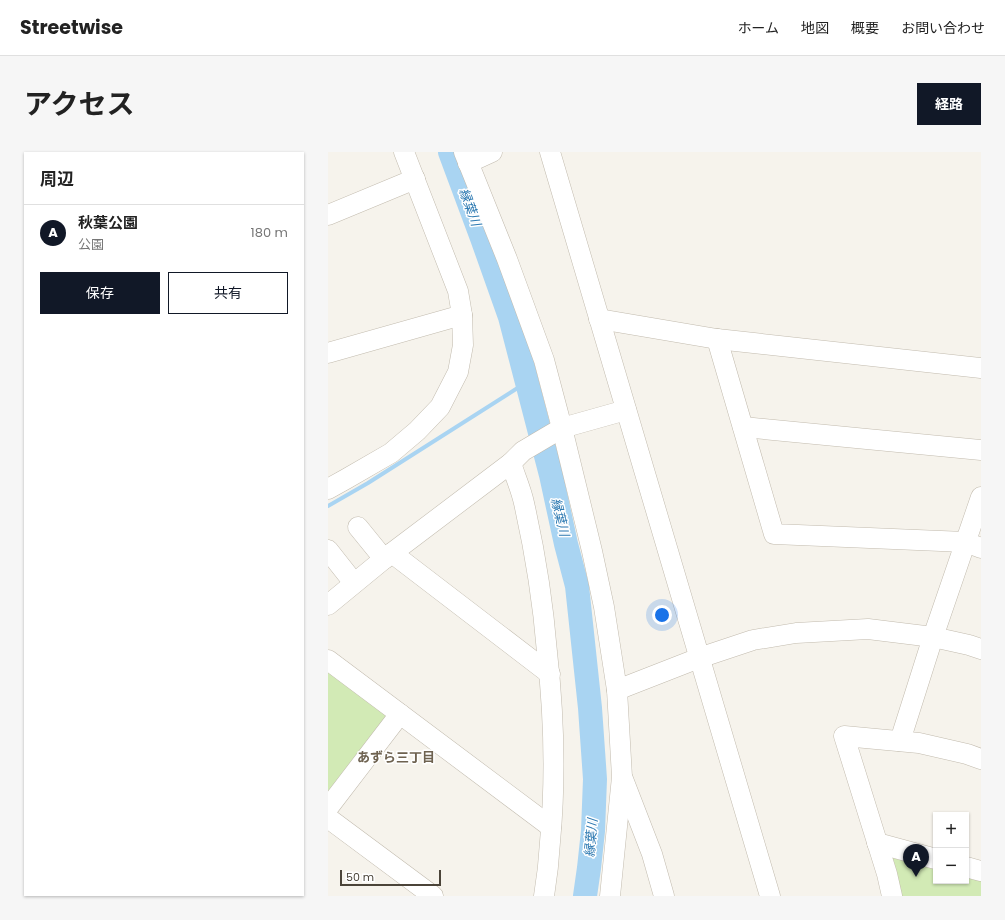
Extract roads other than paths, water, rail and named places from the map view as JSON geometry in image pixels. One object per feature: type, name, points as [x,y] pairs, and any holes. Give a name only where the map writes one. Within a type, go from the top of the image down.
[{"type":"street","points":[[328,489],[391,453],[417,431],[440,407],[458,372],[463,345],[462,315],[458,291],[404,152]]},
{"type":"street","points":[[492,152],[466,157],[544,360],[560,429],[594,558],[604,607],[617,690],[622,777],[610,896]]},
{"type":"street","points":[[550,152],[770,896]]},
{"type":"street","points":[[328,215],[415,179]]},
{"type":"street","points":[[328,353],[462,315]]},
{"type":"street","points":[[599,319],[717,339],[981,368]]},
{"type":"street","points":[[717,339],[774,534],[973,545]]},
{"type":"street","points":[[328,605],[388,556],[517,457],[560,429],[626,410]]},
{"type":"street","points":[[743,427],[981,450]]},
{"type":"street","points":[[517,457],[536,563],[544,616],[550,674],[554,775],[547,878],[544,896]]},
{"type":"street","points":[[900,741],[933,637],[973,545],[981,497]]},
{"type":"street","points":[[358,527],[388,556],[550,674]]},
{"type":"street","points":[[328,550],[354,584]]},
{"type":"street","points":[[617,690],[699,658],[753,640],[796,633],[868,629],[933,637],[981,649]]},
{"type":"street","points":[[328,660],[551,827]]},
{"type":"street","points":[[328,808],[400,714]]},
{"type":"street","points":[[892,896],[887,874],[844,736],[918,743],[967,754],[981,759]]},
{"type":"street","points":[[622,777],[652,854],[664,896]]},
{"type":"street","points":[[328,818],[433,896]]},
{"type":"street","points":[[877,843],[933,858]]},
{"type":"street","points":[[969,868],[981,871]]},
{"type":"waterway","name":"縁葉川","points":[[450,152],[510,317],[551,475],[577,586],[590,708],[595,779],[593,831],[585,896]]},
{"type":"waterway","points":[[328,506],[368,483],[527,382]]},
{"type":"place","name":"秋葉公園","points":[[916,877]]},
{"type":"district","name":"あずら三丁目","points":[[396,757]]}]
